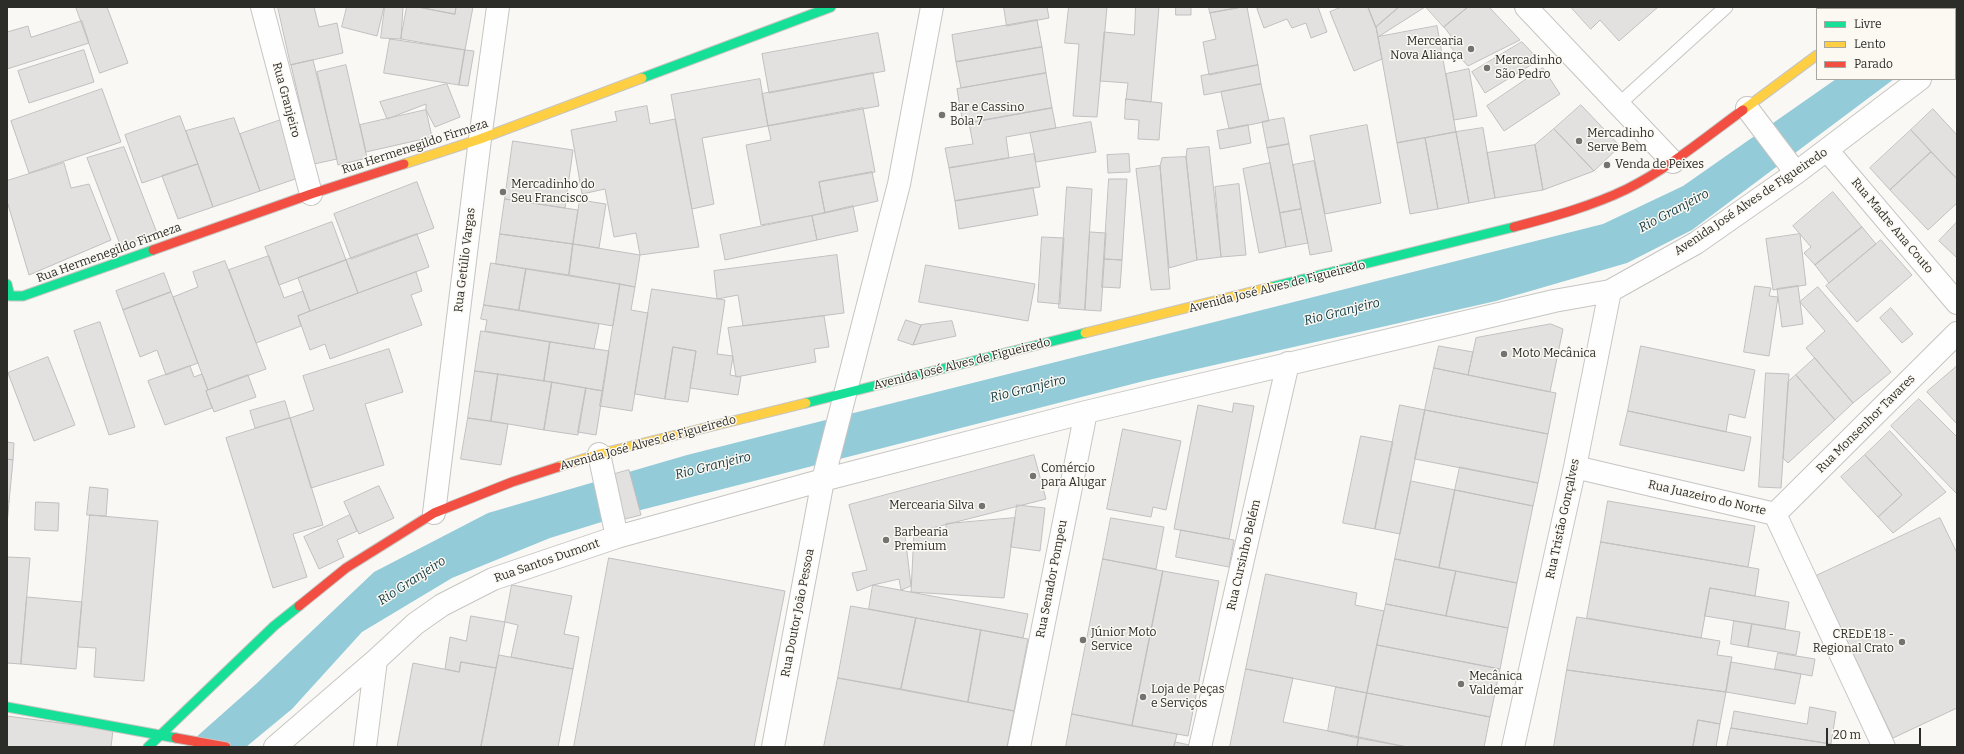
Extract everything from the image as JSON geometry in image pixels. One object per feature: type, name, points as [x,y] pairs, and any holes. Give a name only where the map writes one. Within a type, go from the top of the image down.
[{"type":"street","name":"Rua Granjeiro","points":[[262,7],[311,194]]},
{"type":"street","name":"Rua Getúlio Vargas","points":[[434,513],[480,139],[498,7]]},
{"type":"street","name":"Rua Hermenegildo Firmeza","points":[[8,287],[10,296],[23,296],[311,194],[480,139],[831,7]]},
{"type":"street","name":"Rua Doutor João Pessoa","points":[[773,747],[824,474],[899,184],[932,7]]},
{"type":"street","points":[[1526,7],[1673,162]]},
{"type":"street","name":"Avenida José Alves de Figueiredo","points":[[148,747],[274,626],[346,568],[434,513],[512,482],[601,462],[1554,217],[1627,189],[1673,162],[1816,56]]},
{"type":"street","name":"Avenida José Alves de Figueiredo","points":[[824,474],[1288,363],[1554,302],[1610,291],[1696,243],[1796,173],[1919,80]]},
{"type":"street","points":[[1747,108],[1796,173]]},
{"type":"street","name":"Rua Madre Ana Couto","points":[[1827,150],[1957,302]]},
{"type":"street","name":"Rua Tristão Gonçalves","points":[[1513,747],[1575,467],[1610,291]]},
{"type":"street","name":"Rua Monsenhor Tavares","points":[[1775,514],[1957,333]]},
{"type":"street","name":"Rua Cursinho Belém","points":[[1200,747],[1288,363]]},
{"type":"street","name":"Rua Senador Pompeu","points":[[1019,747],[1086,412]]},
{"type":"street","points":[[601,462],[616,531]]},
{"type":"street","name":"Rua Juazeiro do Norte","points":[[1575,467],[1775,514],[1884,747]]},
{"type":"street","name":"Rua Santos Dumont","points":[[376,660],[415,624],[442,605],[493,579],[616,531],[824,474]]},
{"type":"street","points":[[275,747],[376,660]]},
{"type":"street","points":[[365,747],[376,660]]},
{"type":"street","points":[[7,707],[226,747]]},
{"type":"lane","points":[[1619,104],[1726,7]]},
{"type":"water","points":[[1957,7],[1957,31],[1956,8],[1926,8]]},
{"type":"water","name":"Rio Granjeiro","points":[[1835,80],[1893,80],[1692,230],[1627,263],[1496,301],[1144,381],[637,511],[550,538],[452,578],[362,632],[292,709],[246,747],[185,747],[256,684],[374,572],[488,513],[687,455],[1603,224],[1683,186]]},
{"type":"building","points":[[76,7],[107,7],[128,63],[100,73]]},
{"type":"building","points":[[278,7],[314,7],[319,27],[337,23],[343,53],[291,65]]},
{"type":"building","points":[[347,7],[384,7],[377,36],[342,27]]},
{"type":"building","points":[[385,7],[403,7],[401,39],[381,38]]},
{"type":"building","points":[[407,7],[418,7],[455,14],[456,7],[473,7],[465,50],[401,39]]},
{"type":"building","points":[[418,7],[456,7],[455,14]]},
{"type":"building","points":[[1004,7],[1047,7],[1049,18],[1007,26]]},
{"type":"building","points":[[1069,7],[1107,7],[1097,117],[1073,116],[1079,44],[1065,43]]},
{"type":"building","points":[[1136,7],[1159,7],[1151,102],[1126,99],[1128,83],[1100,81],[1104,32],[1134,35]]},
{"type":"building","points":[[1176,7],[1191,7],[1191,15],[1176,15]]},
{"type":"building","points":[[1209,7],[1242,7],[1210,13]]},
{"type":"building","points":[[1247,7],[1258,65],[1209,75],[1203,42],[1216,39],[1210,13]]},
{"type":"building","points":[[1261,7],[1318,7],[1327,32],[1311,38],[1306,23],[1292,28],[1287,19],[1264,28],[1257,9]]},
{"type":"building","points":[[1342,7],[1368,7],[1376,27],[1382,59],[1354,71],[1330,12]]},
{"type":"building","points":[[1368,7],[1399,7],[1376,27]]},
{"type":"building","points":[[1399,7],[1425,7],[1378,37],[1376,27]]},
{"type":"building","points":[[1426,7],[1468,7],[1444,27]]},
{"type":"building","points":[[1468,7],[1489,7],[1520,40],[1468,66],[1447,43],[1451,36],[1444,27]]},
{"type":"building","points":[[1571,7],[1658,7],[1619,41],[1600,20],[1591,29]]},
{"type":"building","points":[[1037,20],[1042,47],[956,62],[952,35]]},
{"type":"building","points":[[82,21],[89,43],[7,69],[7,32],[28,26],[31,37]]},
{"type":"building","points":[[1437,26],[1456,132],[1397,143],[1378,37]]},
{"type":"building","points":[[878,33],[885,71],[769,93],[762,54]]},
{"type":"building","points":[[390,39],[465,50],[459,85],[384,73]]},
{"type":"building","points":[[1522,42],[1539,60],[1485,93],[1472,72]]},
{"type":"building","points":[[1042,47],[1046,73],[961,88],[956,62]]},
{"type":"building","points":[[84,50],[94,82],[29,103],[18,71]]},
{"type":"building","points":[[465,50],[474,51],[468,86],[459,85]]},
{"type":"building","points":[[313,60],[337,159],[314,164],[291,65]]},
{"type":"building","points":[[346,65],[367,158],[338,165],[317,72]]},
{"type":"building","points":[[1258,65],[1261,84],[1204,95],[1201,76]]},
{"type":"building","points":[[1543,68],[1560,94],[1504,131],[1487,106]]},
{"type":"building","points":[[1469,69],[1477,116],[1454,120],[1446,74]]},
{"type":"building","points":[[873,73],[879,106],[768,126],[762,94]]},
{"type":"building","points":[[1046,73],[1052,108],[963,124],[957,89]]},
{"type":"building","points":[[760,79],[768,126],[702,138],[714,204],[692,209],[671,95]]},
{"type":"building","points":[[447,84],[460,117],[435,127],[426,110],[426,104],[387,119],[380,102]]},
{"type":"building","points":[[1261,84],[1269,121],[1229,129],[1221,92]]},
{"type":"building","points":[[102,89],[121,142],[29,173],[11,121]]},
{"type":"building","points":[[1126,99],[1162,103],[1159,140],[1138,139],[1139,120],[1125,119]]},
{"type":"building","points":[[1581,105],[1620,146],[1594,171],[1554,129]]},
{"type":"building","points":[[647,106],[650,124],[675,119],[699,247],[640,255],[636,233],[614,237],[605,189],[582,194],[571,130],[617,121],[615,112]]},
{"type":"building","points":[[863,108],[875,172],[819,182],[825,213],[761,225],[746,145],[771,140],[768,126]]},
{"type":"building","points":[[1052,108],[1056,128],[1006,137],[1009,158],[949,168],[945,148],[973,144],[969,123]]},
{"type":"building","points":[[1933,109],[1957,135],[1957,179],[1911,130]]},
{"type":"building","points":[[426,110],[432,137],[366,152],[360,125]]},
{"type":"building","points":[[180,116],[198,164],[142,183],[125,135]]},
{"type":"building","points":[[234,118],[260,191],[213,207],[186,131]]},
{"type":"building","points":[[1284,118],[1289,144],[1267,148],[1262,122]]},
{"type":"building","points":[[281,120],[301,177],[260,191],[240,134]]},
{"type":"building","points":[[1091,122],[1096,152],[1036,162],[1030,133]]},
{"type":"building","points":[[1248,125],[1251,143],[1220,149],[1217,131]]},
{"type":"building","points":[[1367,125],[1381,203],[1325,214],[1310,136]]},
{"type":"building","points":[[1483,128],[1495,198],[1469,203],[1456,132]]},
{"type":"building","points":[[1554,129],[1594,171],[1543,190],[1535,145]]},
{"type":"building","points":[[1911,130],[1931,152],[1890,190],[1870,168]]},
{"type":"building","points":[[1456,132],[1469,203],[1438,209],[1425,138]]},
{"type":"building","points":[[1425,138],[1438,209],[1410,214],[1397,143]]},
{"type":"building","points":[[513,141],[573,150],[565,208],[505,199]]},
{"type":"building","points":[[1289,144],[1301,209],[1280,213],[1267,148]]},
{"type":"building","points":[[1535,145],[1543,190],[1495,198],[1487,153]]},
{"type":"building","points":[[124,147],[157,233],[121,247],[87,158]]},
{"type":"building","points":[[1209,147],[1221,257],[1197,260],[1186,157],[1187,149]]},
{"type":"building","points":[[1931,152],[1957,179],[1957,203],[1928,230],[1890,190]]},
{"type":"building","points":[[1034,154],[1040,187],[955,201],[949,168]]},
{"type":"building","points":[[1129,154],[1130,172],[1108,173],[1107,155]]},
{"type":"building","points":[[1186,157],[1197,260],[1169,268],[1160,166],[1162,158]]},
{"type":"building","points":[[1314,161],[1332,251],[1310,255],[1293,165]]},
{"type":"building","points":[[64,163],[71,188],[89,184],[111,240],[29,275],[7,201],[7,181]]},
{"type":"building","points":[[1270,163],[1286,247],[1259,253],[1243,169]]},
{"type":"building","points":[[198,164],[213,207],[178,219],[162,176]]},
{"type":"building","points":[[1160,166],[1170,289],[1151,290],[1136,169]]},
{"type":"building","points":[[872,172],[878,201],[825,213],[819,182]]},
{"type":"building","points":[[1109,179],[1127,179],[1122,260],[1104,259]]},
{"type":"building","points":[[417,182],[434,228],[351,259],[334,214]]},
{"type":"building","points":[[1239,184],[1246,255],[1221,257],[1215,187]]},
{"type":"building","points":[[1067,187],[1092,189],[1085,310],[1059,308]]},
{"type":"building","points":[[1033,188],[1038,215],[959,229],[955,201]]},
{"type":"building","points":[[1833,192],[1862,227],[1815,265],[1804,253],[1811,247],[1793,226]]},
{"type":"building","points":[[505,199],[578,210],[573,244],[500,234]]},
{"type":"building","points":[[580,200],[606,204],[599,248],[573,244]]},
{"type":"building","points":[[853,206],[858,231],[817,240],[812,216]]},
{"type":"building","points":[[1301,209],[1308,243],[1286,247],[1280,213]]},
{"type":"building","points":[[812,216],[817,240],[725,260],[720,235]]},
{"type":"building","points":[[332,222],[346,260],[279,285],[265,247]]},
{"type":"building","points":[[1957,222],[1957,256],[1956,257],[1939,241]]},
{"type":"building","points":[[1862,227],[1876,244],[1829,283],[1815,265]]},
{"type":"building","points":[[1090,232],[1106,233],[1101,311],[1085,310]]},
{"type":"building","points":[[417,234],[429,267],[358,293],[346,260]]},
{"type":"building","points":[[500,234],[573,244],[569,275],[496,264]]},
{"type":"building","points":[[1800,234],[1806,285],[1773,290],[1766,239]]},
{"type":"building","points":[[1042,237],[1064,238],[1060,304],[1038,302]]},
{"type":"building","points":[[1881,240],[1912,275],[1857,322],[1826,286]]},
{"type":"building","points":[[573,244],[640,255],[635,287],[569,275]]},
{"type":"building","points":[[837,255],[844,313],[743,326],[738,295],[717,299],[714,271]]},
{"type":"building","points":[[269,256],[284,298],[303,291],[310,311],[298,316],[301,326],[256,343],[229,270]]},
{"type":"building","points":[[1104,259],[1122,260],[1120,288],[1102,287]]},
{"type":"building","points":[[346,260],[358,293],[310,311],[298,278]]},
{"type":"building","points":[[225,261],[266,369],[208,390],[173,297],[198,287],[193,272]]},
{"type":"building","points":[[491,263],[526,269],[519,310],[484,305]]},
{"type":"building","points":[[926,265],[1035,284],[1028,321],[919,302]]},
{"type":"building","points":[[526,269],[620,284],[613,326],[519,310]]},
{"type":"building","points":[[416,272],[422,291],[411,295],[422,325],[330,359],[325,344],[310,350],[298,316]]},
{"type":"building","points":[[164,273],[171,292],[123,310],[116,291]]},
{"type":"building","points":[[620,284],[635,287],[631,310],[648,313],[632,411],[600,406]]},
{"type":"building","points":[[1755,286],[1771,288],[1769,296],[1778,297],[1769,356],[1744,352]]},
{"type":"building","points":[[1798,286],[1803,324],[1782,327],[1777,289]]},
{"type":"building","points":[[1818,287],[1891,372],[1853,403],[1806,348],[1825,331],[1800,302]]},
{"type":"building","points":[[652,289],[725,300],[717,354],[733,356],[730,375],[741,377],[738,395],[690,388],[696,351],[673,347],[665,399],[635,394]]},
{"type":"building","points":[[171,292],[198,363],[166,375],[157,350],[140,357],[123,310]]},
{"type":"building","points":[[484,305],[599,324],[594,349],[485,331],[487,320],[481,319]]},
{"type":"building","points":[[1891,308],[1913,334],[1902,343],[1880,318]]},
{"type":"building","points":[[824,316],[829,347],[814,349],[816,362],[736,377],[728,328]]},
{"type":"building","points":[[906,320],[921,325],[913,345],[898,340]]},
{"type":"building","points":[[952,321],[956,336],[913,345],[921,325]]},
{"type":"building","points":[[100,322],[135,427],[109,435],[74,331]]},
{"type":"building","points":[[1551,324],[1563,329],[1550,392],[1468,375],[1476,338]]},
{"type":"building","points":[[481,331],[550,342],[544,381],[475,371]]},
{"type":"building","points":[[550,342],[609,351],[603,391],[544,381]]},
{"type":"building","points":[[1439,346],[1473,352],[1468,375],[1434,368]]},
{"type":"building","points":[[1641,346],[1755,370],[1745,418],[1729,414],[1726,432],[1628,411]]},
{"type":"building","points":[[673,347],[696,351],[688,402],[665,399]]},
{"type":"building","points":[[389,349],[403,392],[365,404],[384,465],[311,488],[290,418],[314,410],[303,376]]},
{"type":"building","points":[[48,357],[75,425],[34,441],[8,373]]},
{"type":"building","points":[[1815,358],[1853,403],[1835,420],[1796,375]]},
{"type":"building","points":[[190,366],[194,377],[202,374],[208,390],[206,391],[212,408],[165,425],[148,381]]},
{"type":"building","points":[[1957,366],[1957,424],[1927,392]]},
{"type":"building","points":[[1434,368],[1556,393],[1548,434],[1425,410]]},
{"type":"building","points":[[475,371],[498,374],[491,421],[468,418]]},
{"type":"building","points":[[1766,373],[1789,374],[1781,488],[1759,487]]},
{"type":"building","points":[[498,374],[552,382],[544,430],[491,421]]},
{"type":"building","points":[[248,375],[256,397],[214,412],[206,391]]},
{"type":"building","points":[[1796,375],[1835,420],[1788,463],[1783,458],[1788,382]]},
{"type":"building","points":[[552,382],[586,388],[578,435],[544,430]]},
{"type":"building","points":[[586,388],[603,391],[596,435],[578,432]]},
{"type":"building","points":[[1919,399],[1957,437],[1957,494],[1891,426]]},
{"type":"building","points":[[285,401],[290,418],[255,428],[250,411]]},
{"type":"building","points":[[1234,403],[1254,406],[1229,539],[1174,529],[1198,405],[1232,412]]},
{"type":"building","points":[[1400,405],[1425,410],[1400,534],[1375,529]]},
{"type":"building","points":[[1425,410],[1548,434],[1538,483],[1415,459]]},
{"type":"building","points":[[1628,411],[1751,437],[1744,471],[1620,445]]},
{"type":"building","points":[[290,418],[323,525],[293,534],[307,577],[273,588],[226,438]]},
{"type":"building","points":[[468,418],[508,424],[501,465],[461,459]]},
{"type":"building","points":[[1123,429],[1181,441],[1166,510],[1153,507],[1151,517],[1107,509]]},
{"type":"building","points":[[1890,431],[1946,492],[1893,533],[1878,517],[1902,495],[1865,455]]},
{"type":"building","points":[[1361,436],[1393,442],[1375,529],[1343,523]]},
{"type":"building","points":[[7,442],[14,443],[13,460],[7,459]]},
{"type":"building","points":[[1034,455],[1046,499],[905,535],[911,586],[901,590],[899,579],[873,585],[857,591],[852,573],[867,570],[849,505]]},
{"type":"building","points":[[1865,455],[1902,495],[1878,517],[1841,477]]},
{"type":"building","points":[[7,459],[13,460],[9,502],[7,501]]},
{"type":"building","points":[[1460,467],[1538,483],[1533,506],[1455,490]]},
{"type":"building","points":[[629,470],[641,515],[613,522],[601,478]]},
{"type":"building","points":[[1411,481],[1455,490],[1439,568],[1395,559]]},
{"type":"building","points":[[379,486],[394,518],[359,534],[344,502]]},
{"type":"building","points":[[90,487],[108,489],[106,516],[87,515]]},
{"type":"building","points":[[1455,490],[1533,506],[1517,583],[1439,568]]},
{"type":"building","points":[[7,501],[9,502],[7,525]]},
{"type":"building","points":[[1608,501],[1755,526],[1748,567],[1601,542]]},
{"type":"building","points":[[36,502],[59,503],[58,531],[35,530]]},
{"type":"building","points":[[1017,505],[1045,508],[1040,551],[1011,547]]},
{"type":"building","points":[[90,515],[158,521],[144,681],[94,677],[96,648],[78,647]]},
{"type":"building","points":[[350,515],[357,531],[337,540],[344,557],[319,569],[304,537]]},
{"type":"building","points":[[1015,518],[1004,598],[911,592],[914,533],[946,529],[946,524]]},
{"type":"building","points":[[1111,518],[1164,527],[1156,569],[1103,559]]},
{"type":"building","name":"CREDE 18 - Regional Crato","points":[[1940,518],[1957,553],[1957,708],[1893,738],[1816,576]]},
{"type":"building","points":[[1181,530],[1234,540],[1229,567],[1176,557]]},
{"type":"building","points":[[1601,542],[1759,569],[1755,596],[1710,588],[1701,638],[1587,618]]},
{"type":"building","points":[[7,557],[30,558],[21,664],[7,663]]},
{"type":"building","points":[[609,558],[785,591],[754,747],[574,747]]},
{"type":"building","points":[[1103,559],[1163,571],[1132,726],[1072,714]]},
{"type":"building","points":[[1395,559],[1456,571],[1446,616],[1386,604]]},
{"type":"building","points":[[1163,571],[1219,581],[1188,736],[1132,726]]},
{"type":"building","points":[[1456,571],[1517,583],[1508,628],[1446,616]]},
{"type":"building","points":[[1266,574],[1357,593],[1355,605],[1384,611],[1367,693],[1246,669]]},
{"type":"building","points":[[512,585],[572,596],[564,634],[579,637],[573,669],[511,657],[518,625],[505,622]]},
{"type":"building","points":[[873,585],[1028,614],[1023,638],[869,609]]},
{"type":"building","points":[[1710,588],[1789,602],[1785,629],[1705,616]]},
{"type":"building","points":[[27,597],[82,602],[76,669],[21,664]]},
{"type":"building","points":[[1386,604],[1508,628],[1500,669],[1377,645]]},
{"type":"building","points":[[851,606],[916,618],[901,689],[838,678]]},
{"type":"building","points":[[471,616],[505,622],[496,668],[461,662],[459,672],[445,669],[450,637],[466,641]]},
{"type":"building","points":[[1577,617],[1720,641],[1717,655],[1732,657],[1726,692],[1567,670]]},
{"type":"building","points":[[916,618],[981,630],[968,702],[901,689]]},
{"type":"building","points":[[1734,621],[1752,624],[1748,647],[1731,644]]},
{"type":"building","points":[[1752,624],[1800,632],[1796,655],[1748,647]]},
{"type":"building","points":[[981,630],[1028,639],[1014,711],[968,702]]},
{"type":"building","points":[[1377,645],[1500,669],[1490,717],[1367,693]]},
{"type":"building","points":[[1778,653],[1815,659],[1812,676],[1775,669]]},
{"type":"building","points":[[499,655],[573,669],[558,747],[481,747]]},
{"type":"building","points":[[461,662],[496,668],[481,747],[397,747],[413,663],[459,672]]},
{"type":"building","points":[[1731,662],[1801,674],[1795,704],[1726,692]]},
{"type":"building","points":[[1246,669],[1293,678],[1283,722],[1359,737],[1357,747],[1230,747]]},
{"type":"building","points":[[1567,670],[1726,692],[1720,724],[1698,720],[1693,747],[1554,747]]},
{"type":"building","points":[[838,678],[1014,711],[1007,747],[824,747]]},
{"type":"building","points":[[1336,687],[1367,693],[1358,738],[1328,731]]},
{"type":"building","points":[[1367,693],[1490,717],[1484,747],[1407,747],[1358,738]]},
{"type":"building","points":[[1810,707],[1836,712],[1831,744],[1731,728],[1734,711],[1807,724]]},
{"type":"building","points":[[1072,714],[1177,734],[1174,747],[1066,747]]},
{"type":"building","points":[[7,716],[113,730],[111,747],[7,747]]},
{"type":"building","points":[[1698,720],[1720,724],[1716,747],[1693,747]]},
{"type":"building","points":[[1731,728],[1831,744],[1830,747],[1727,747]]},
{"type":"building","points":[[1359,737],[1407,747],[1357,747]]},
{"type":"building","points":[[1175,742],[1199,747],[1174,747]]},
{"type":"traffic: fast","points":[[642,78],[831,7]]},
{"type":"traffic: fast","points":[[1271,287],[1514,227]]},
{"type":"traffic: fast","points":[[7,284],[10,296],[23,296],[153,250]]},
{"type":"traffic: fast","points":[[806,403],[1085,333]]},
{"type":"traffic: fast","points":[[148,747],[274,626],[299,606]]},
{"type":"traffic: fast","points":[[7,707],[176,738]]},
{"type":"traffic: slow","points":[[1743,110],[1816,56]]},
{"type":"traffic: slow","points":[[404,164],[480,139],[642,78]]},
{"type":"traffic: slow","points":[[1085,333],[1271,287]]},
{"type":"traffic: slow","points":[[558,467],[599,454],[806,403]]},
{"type":"traffic: jam","points":[[1514,227],[1586,206],[1643,181],[1658,172],[1743,110]]},
{"type":"traffic: jam","points":[[153,250],[311,194],[404,164]]},
{"type":"traffic: jam","points":[[299,606],[346,568],[434,513],[512,482],[558,467]]},
{"type":"traffic: jam","points":[[176,738],[226,747]]},
{"type":"place","name":"Mercearia Nova Aliança","points":[[1471,49]]},
{"type":"place","name":"Mercadinho São Pedro","points":[[1487,68]]},
{"type":"place","name":"Bar e Cassino Bola 7","points":[[942,115]]},
{"type":"place","name":"Mercadinho Serve Bem","points":[[1579,141]]},
{"type":"place","name":"Venda de Peixes","points":[[1607,165]]},
{"type":"place","name":"Mercadinho do Seu Francisco","points":[[503,192]]},
{"type":"place","name":"Moto Mecânica","points":[[1504,354]]},
{"type":"place","name":"Comércio para Alugar","points":[[1033,476]]},
{"type":"place","name":"Mercearia Silva","points":[[982,506]]},
{"type":"place","name":"Barbearia Premium","points":[[886,540]]},
{"type":"place","name":"Júnior Moto Service","points":[[1083,640]]},
{"type":"place","name":"CREDE 18 - Regional Crato","points":[[1902,642]]},
{"type":"place","name":"Mecânica Valdemar","points":[[1461,684]]},
{"type":"place","name":"Loja de Peças e Serviços","points":[[1143,697]]}]
